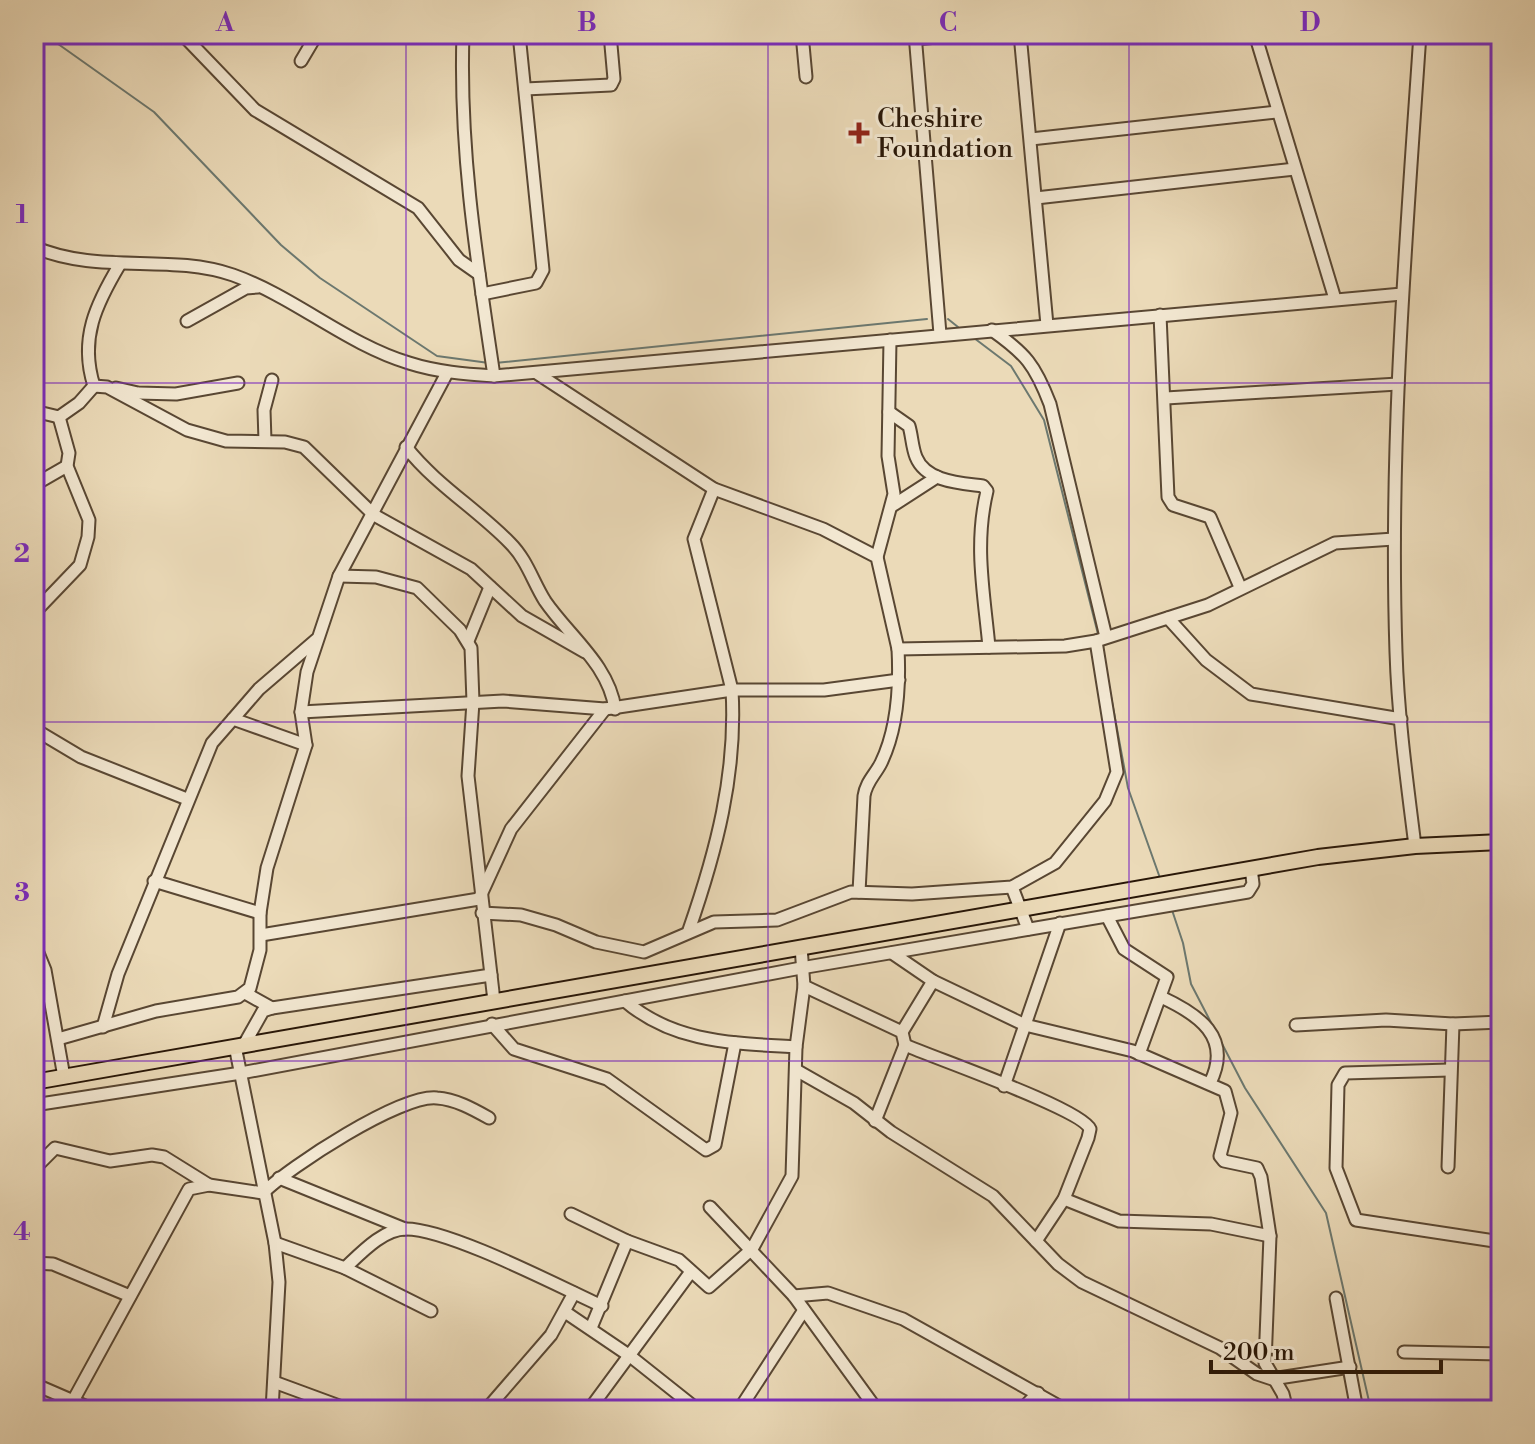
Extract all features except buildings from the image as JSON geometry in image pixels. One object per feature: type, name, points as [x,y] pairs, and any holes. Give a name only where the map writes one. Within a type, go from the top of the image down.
[{"type":"main road","points":[[34,1082],[1251,868],[1415,846],[1501,842]]},
{"type":"street","points":[[301,61],[317,34]]},
{"type":"street","points":[[463,34],[461,96],[466,178],[492,367]]},
{"type":"street","points":[[482,294],[536,283],[542,278],[519,34]]},
{"type":"street","points":[[525,89],[611,85],[614,79],[610,34]]},
{"type":"street","points":[[802,34],[806,77]]},
{"type":"street","points":[[940,334],[915,36],[971,34]]},
{"type":"street","points":[[1020,34],[1047,325]]},
{"type":"street","points":[[1255,34],[1276,112],[1335,299]]},
{"type":"street","points":[[1415,846],[1401,719],[1394,539],[1402,294],[1420,34]]},
{"type":"street","points":[[191,36],[255,110],[418,208],[464,265],[479,274]]},
{"type":"street","points":[[1031,139],[1276,112]]},
{"type":"street","points":[[1036,198],[1295,169]]},
{"type":"street","points":[[34,247],[76,262],[199,268],[232,275],[261,287],[377,351],[447,373],[492,367],[538,373],[1379,293],[1402,294]]},
{"type":"street","points":[[94,386],[87,354],[92,315],[120,264]]},
{"type":"street","points":[[187,321],[246,288],[261,287]]},
{"type":"street","points":[[1379,293],[1395,303],[1402,319]]},
{"type":"street","points":[[1160,315],[1168,497],[1173,505],[1210,517],[1240,587]]},
{"type":"street","points":[[482,913],[521,915],[556,925],[596,942],[644,952],[689,930],[714,922],[777,920],[845,893],[912,894],[1012,887],[1055,863],[1105,801],[1117,772],[1101,639],[1050,404],[1039,375],[1026,356],[992,330]]},
{"type":"street","points":[[859,892],[864,796],[886,748],[899,680],[898,649],[877,557],[892,506],[890,340]]},
{"type":"street","points":[[245,993],[256,974],[267,868],[306,745],[301,712],[307,672],[318,638],[339,576],[447,373]]},
{"type":"street","points":[[538,373],[714,489],[823,529],[877,557]]},
{"type":"street","points":[[265,441],[264,410],[272,380]]},
{"type":"street","points":[[94,386],[138,393],[176,394],[238,383]]},
{"type":"street","points":[[1166,398],[1398,384]]},
{"type":"street","points":[[34,411],[59,417],[79,403],[94,386]]},
{"type":"street","points":[[107,387],[187,430],[226,441],[265,441],[304,447],[374,515],[471,569],[522,616],[585,652]]},
{"type":"street","points":[[889,412],[905,420],[917,461],[937,477],[983,486],[987,491],[978,534],[978,563],[989,647]]},
{"type":"street","points":[[34,613],[80,565],[85,553],[89,520],[67,466],[69,453],[59,417]]},
{"type":"street","points":[[406,447],[435,481],[512,545],[526,562],[545,600],[609,684],[610,709],[511,829],[479,899]]},
{"type":"street","points":[[34,485],[67,466]]},
{"type":"street","points":[[892,506],[937,477]]},
{"type":"street","points":[[689,930],[723,821],[734,712],[732,690],[694,539],[714,489]]},
{"type":"street","points":[[898,649],[1065,646],[1101,639],[1208,605],[1335,543],[1394,539]]},
{"type":"street","points":[[339,576],[376,577],[417,588],[468,641],[472,653],[473,702],[468,776],[479,899],[494,1001]]},
{"type":"street","points":[[468,641],[490,587]]},
{"type":"street","points":[[1168,618],[1206,660],[1251,694],[1401,719]]},
{"type":"street","points":[[103,1027],[118,974],[212,743],[259,689],[318,638]]},
{"type":"street","points":[[301,712],[503,701],[610,709],[732,690],[824,690],[899,680]]},
{"type":"street","points":[[233,719],[306,745]]},
{"type":"street","points":[[34,729],[81,757],[187,799]]},
{"type":"street","points":[[34,1105],[241,1073],[801,968],[1248,892],[1253,884],[1251,868]]},
{"type":"street","points":[[154,881],[260,913]]},
{"type":"street","points":[[1012,887],[1028,929]]},
{"type":"street","points":[[261,935],[479,899]]},
{"type":"street","points":[[1107,916],[1124,949],[1167,977],[1139,1054]]},
{"type":"street","points":[[1004,1086],[1060,923]]},
{"type":"street","points":[[34,943],[58,1039],[64,1077]]},
{"type":"street","points":[[571,1214],[627,1241],[679,1260],[690,1273],[712,1287],[752,1249],[792,1176],[796,1047],[804,986],[801,947]]},
{"type":"street","points":[[892,953],[933,981],[1025,1025],[1139,1054],[1225,1091],[1231,1113],[1220,1156],[1224,1161],[1259,1170],[1270,1236],[1265,1363],[1283,1394],[1287,1410]]},
{"type":"street","points":[[272,1410],[279,1282],[275,1243],[241,1073],[240,1045],[263,1011],[272,1008],[491,975]]},
{"type":"street","points":[[875,1121],[905,1045],[902,1032],[933,981]]},
{"type":"street","points":[[804,986],[902,1032]]},
{"type":"street","points":[[58,1039],[156,1011],[245,993],[272,1008]]},
{"type":"street","points":[[1161,997],[1192,1012],[1209,1027],[1216,1067],[1210,1083]]},
{"type":"street","points":[[625,1001],[647,1020],[673,1032],[735,1043],[796,1047]]},
{"type":"street","points":[[1296,1025],[1386,1020],[1453,1024],[1501,1022]]},
{"type":"street","points":[[492,1024],[514,1049],[581,1068],[617,1085],[706,1150],[715,1145],[735,1043]]},
{"type":"street","points":[[1448,1167],[1453,1024]]},
{"type":"street","points":[[905,1045],[1056,1104],[1089,1125],[1088,1138],[1064,1199],[1036,1241]]},
{"type":"street","points":[[796,1070],[846,1098],[875,1121],[993,1196],[1058,1264],[1082,1282],[1220,1348],[1257,1374],[1272,1379],[1350,1367]]},
{"type":"street","points":[[1450,1070],[1345,1073],[1338,1085],[1337,1172],[1356,1220],[1501,1242]]},
{"type":"street","points":[[263,1193],[279,1178],[333,1142],[418,1101],[435,1097],[465,1105],[489,1118]]},
{"type":"street","points":[[34,1169],[55,1148],[110,1161],[152,1155],[173,1161],[209,1185]]},
{"type":"street","points":[[279,1178],[405,1229],[456,1241],[602,1306]]},
{"type":"street","points":[[70,1406],[183,1195],[189,1189],[209,1185],[263,1193]]},
{"type":"street","points":[[1064,1199],[1119,1221],[1211,1224],[1270,1236]]},
{"type":"street","points":[[710,1207],[794,1296],[877,1410]]},
{"type":"street","points":[[345,1268],[372,1244],[405,1229]]},
{"type":"street","points":[[591,1328],[627,1241]]},
{"type":"street","points":[[275,1243],[345,1268],[431,1311]]},
{"type":"street","points":[[34,1263],[53,1264],[130,1296]]},
{"type":"street","points":[[589,1410],[690,1273]]},
{"type":"street","points":[[486,1410],[551,1335],[574,1293]]},
{"type":"street","points":[[794,1296],[828,1293],[903,1319],[1066,1410]]},
{"type":"street","points":[[1336,1298],[1357,1410]]},
{"type":"street","points":[[739,1410],[804,1310]]},
{"type":"street","points":[[565,1312],[630,1356],[698,1410]]},
{"type":"street","points":[[1404,1352],[1501,1354]]},
{"type":"street","points":[[274,1382],[350,1410]]},
{"type":"street","points":[[34,1384],[70,1406],[94,1410]]},
{"type":"street","points":[[1021,1410],[1038,1393]]},
{"type":"waterway","points":[[44,34],[154,112],[281,245],[320,278],[437,356],[489,363]]},
{"type":"waterway","points":[[495,363],[927,319]]},
{"type":"waterway","points":[[948,319],[958,327]]},
{"type":"waterway","points":[[974,338],[1011,366],[1044,420],[1098,634]]},
{"type":"waterway","points":[[1104,659],[1128,788],[1160,878]]},
{"type":"waterway","points":[[1172,910],[1183,943],[1191,984],[1245,1088],[1326,1213],[1371,1410]]},
{"type":"place","name":"Cheshire Foundation","points":[[859,133]]}]
